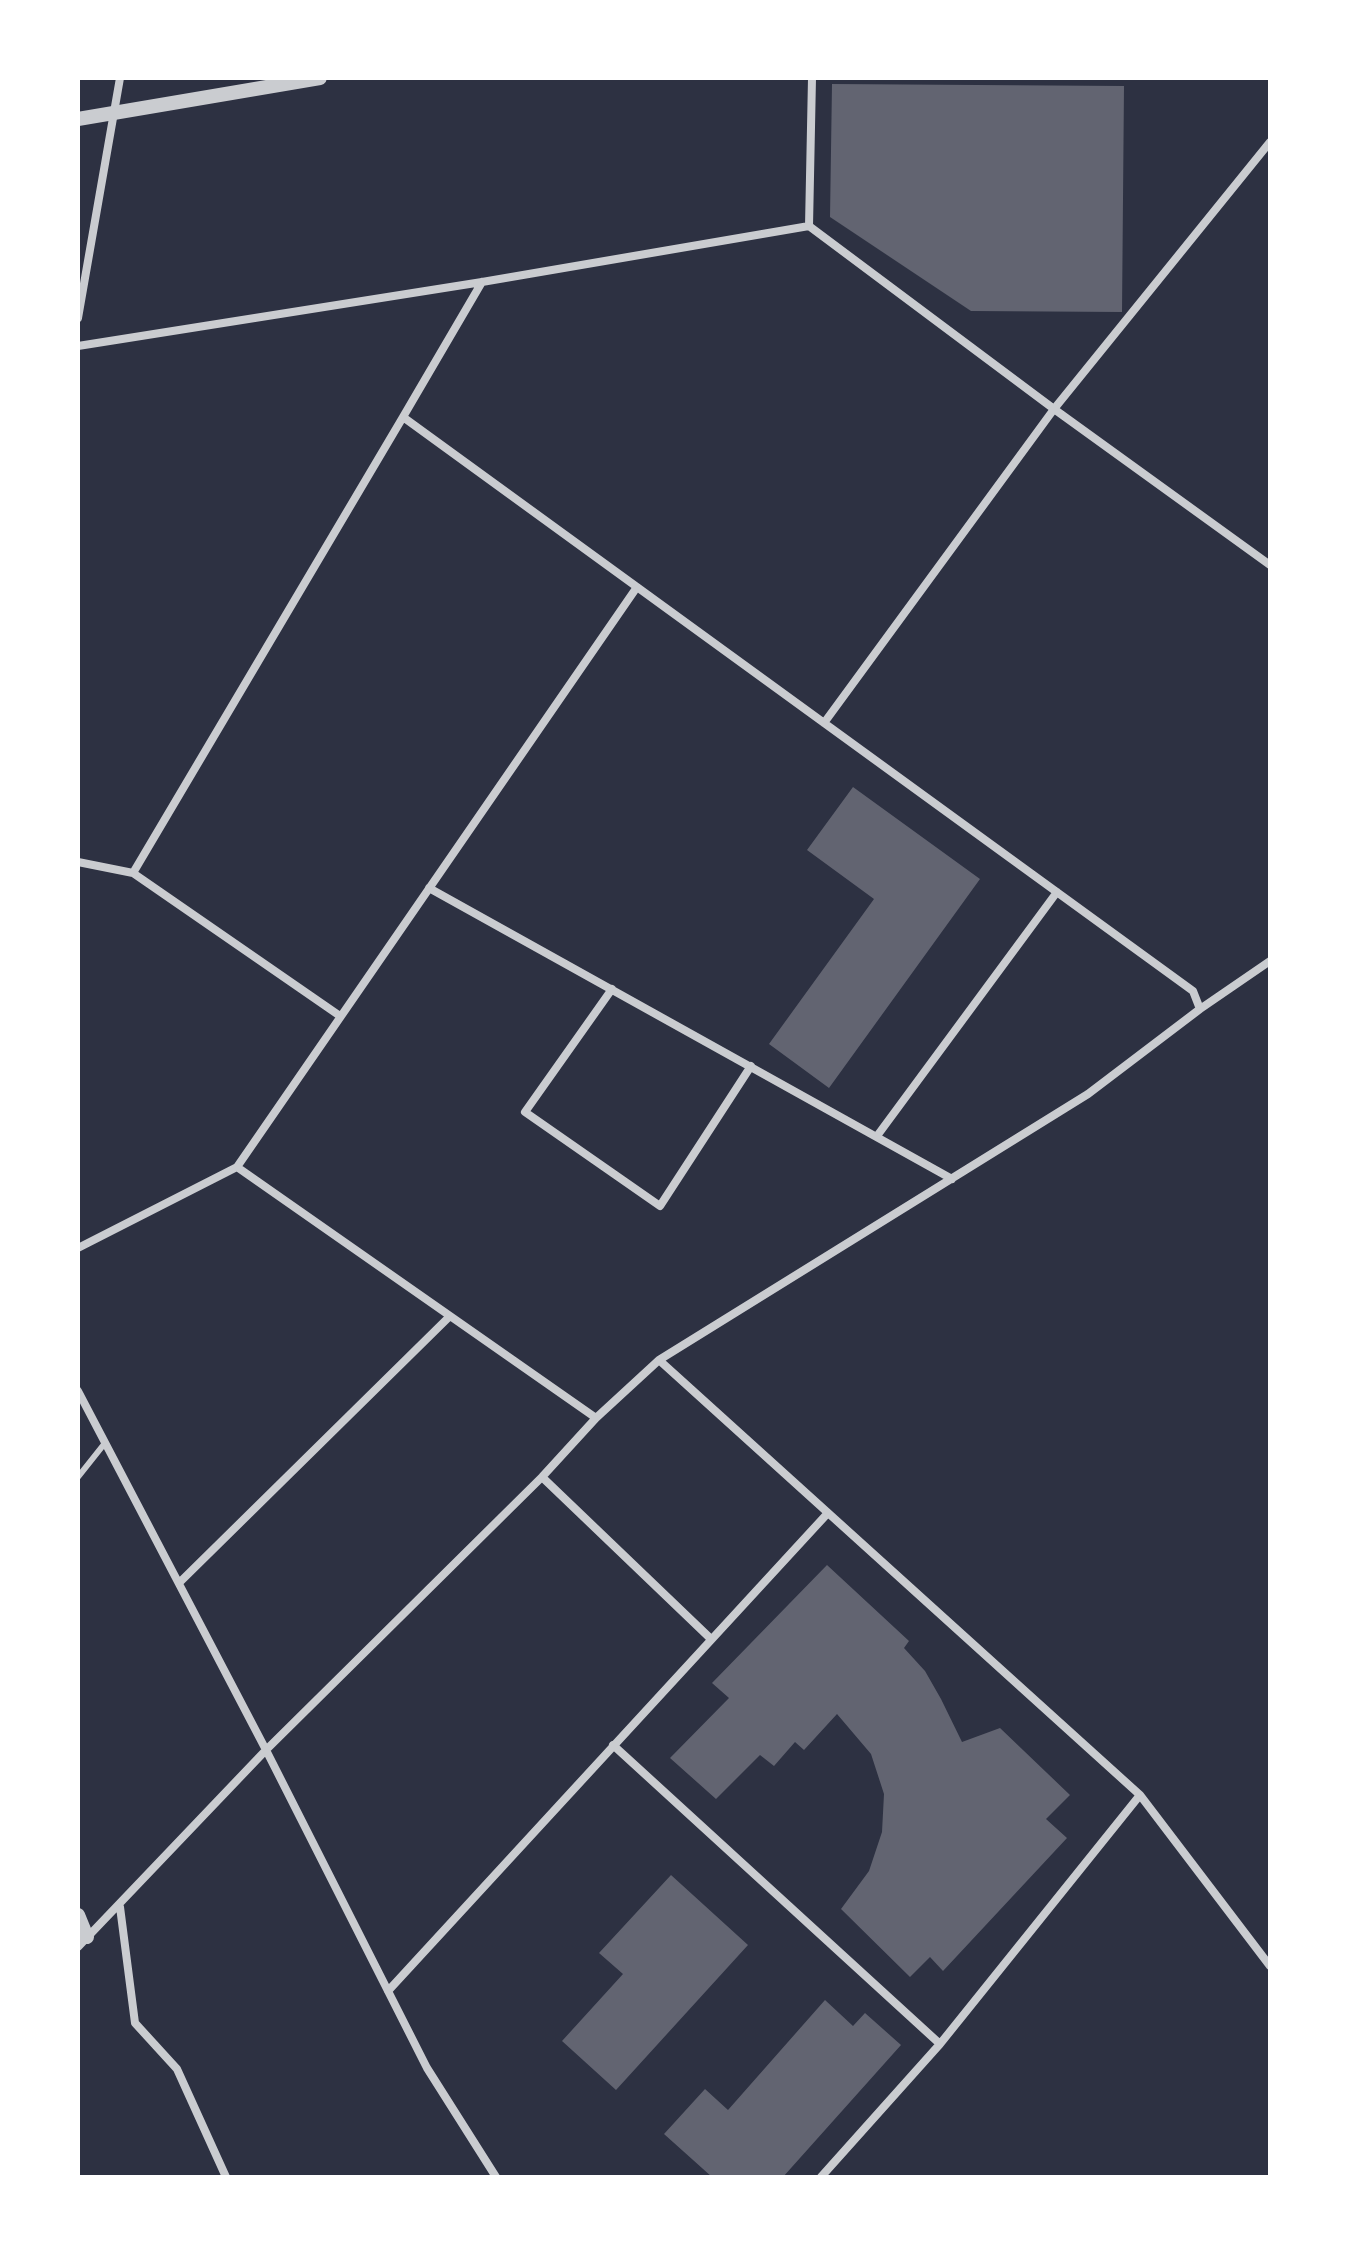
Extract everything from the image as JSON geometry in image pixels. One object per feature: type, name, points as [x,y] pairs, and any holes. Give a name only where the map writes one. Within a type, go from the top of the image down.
[{"type":"street","points":[[78,318],[120,78]]},
{"type":"street","points":[[78,119],[320,78]]},
{"type":"street","points":[[809,226],[812,78]]},
{"type":"street","points":[[824,723],[1054,409],[1270,142]]},
{"type":"street","points":[[78,346],[809,226],[1270,565]]},
{"type":"street","points":[[133,873],[482,282]]},
{"type":"street","points":[[403,417],[1193,991],[1200,1009]]},
{"type":"street","points":[[78,1248],[237,1167],[637,587]]},
{"type":"street","points":[[78,862],[133,873],[340,1016]]},
{"type":"street","points":[[429,888],[952,1179]]},
{"type":"street","points":[[877,1136],[1057,892]]},
{"type":"street","points":[[81,1941],[120,1907],[266,1750],[542,1477],[596,1418],[659,1360],[1088,1094],[1200,1009],[1270,961]]},
{"type":"street","points":[[612,989],[525,1112],[660,1206],[751,1066]]},
{"type":"street","points":[[237,1167],[596,1418]]},
{"type":"street","points":[[179,1583],[449,1317]]},
{"type":"street","points":[[659,1360],[1140,1795],[1270,1966]]},
{"type":"street","points":[[78,1391],[266,1750],[427,2068],[496,2177]]},
{"type":"street","points":[[542,1477],[711,1639]]},
{"type":"street","points":[[388,1991],[827,1514]]},
{"type":"street","points":[[613,1745],[940,2044]]},
{"type":"street","points":[[821,2177],[940,2044],[1140,1795]]},
{"type":"street","points":[[120,1907],[135,2023],[177,2069],[226,2177]]},
{"type":"street","points":[[78,1915],[81,1941]]},
{"type":"lane","points":[[78,1477],[105,1443]]},
{"type":"building","points":[[832,84],[1124,86],[1122,312],[971,311],[830,217]]},
{"type":"building","points":[[853,787],[980,879],[829,1088],[769,1044],[874,899],[807,850]]},
{"type":"building","points":[[827,1565],[909,1641],[904,1648],[925,1671],[962,1742],[1000,1728],[1070,1795],[1046,1819],[1067,1838],[943,1971],[930,1957],[910,1977],[841,1909],[869,1871],[882,1832],[884,1794],[871,1754],[837,1714],[804,1750],[795,1742],[774,1766],[760,1755],[716,1799],[670,1758],[729,1698],[712,1683]]},
{"type":"building","points":[[671,1875],[748,1945],[616,2090],[562,2041],[623,1974],[599,1953]]},
{"type":"building","points":[[825,2000],[853,2026],[865,2013],[901,2045],[783,2177],[712,2177],[664,2134],[705,2089],[728,2110]]}]
